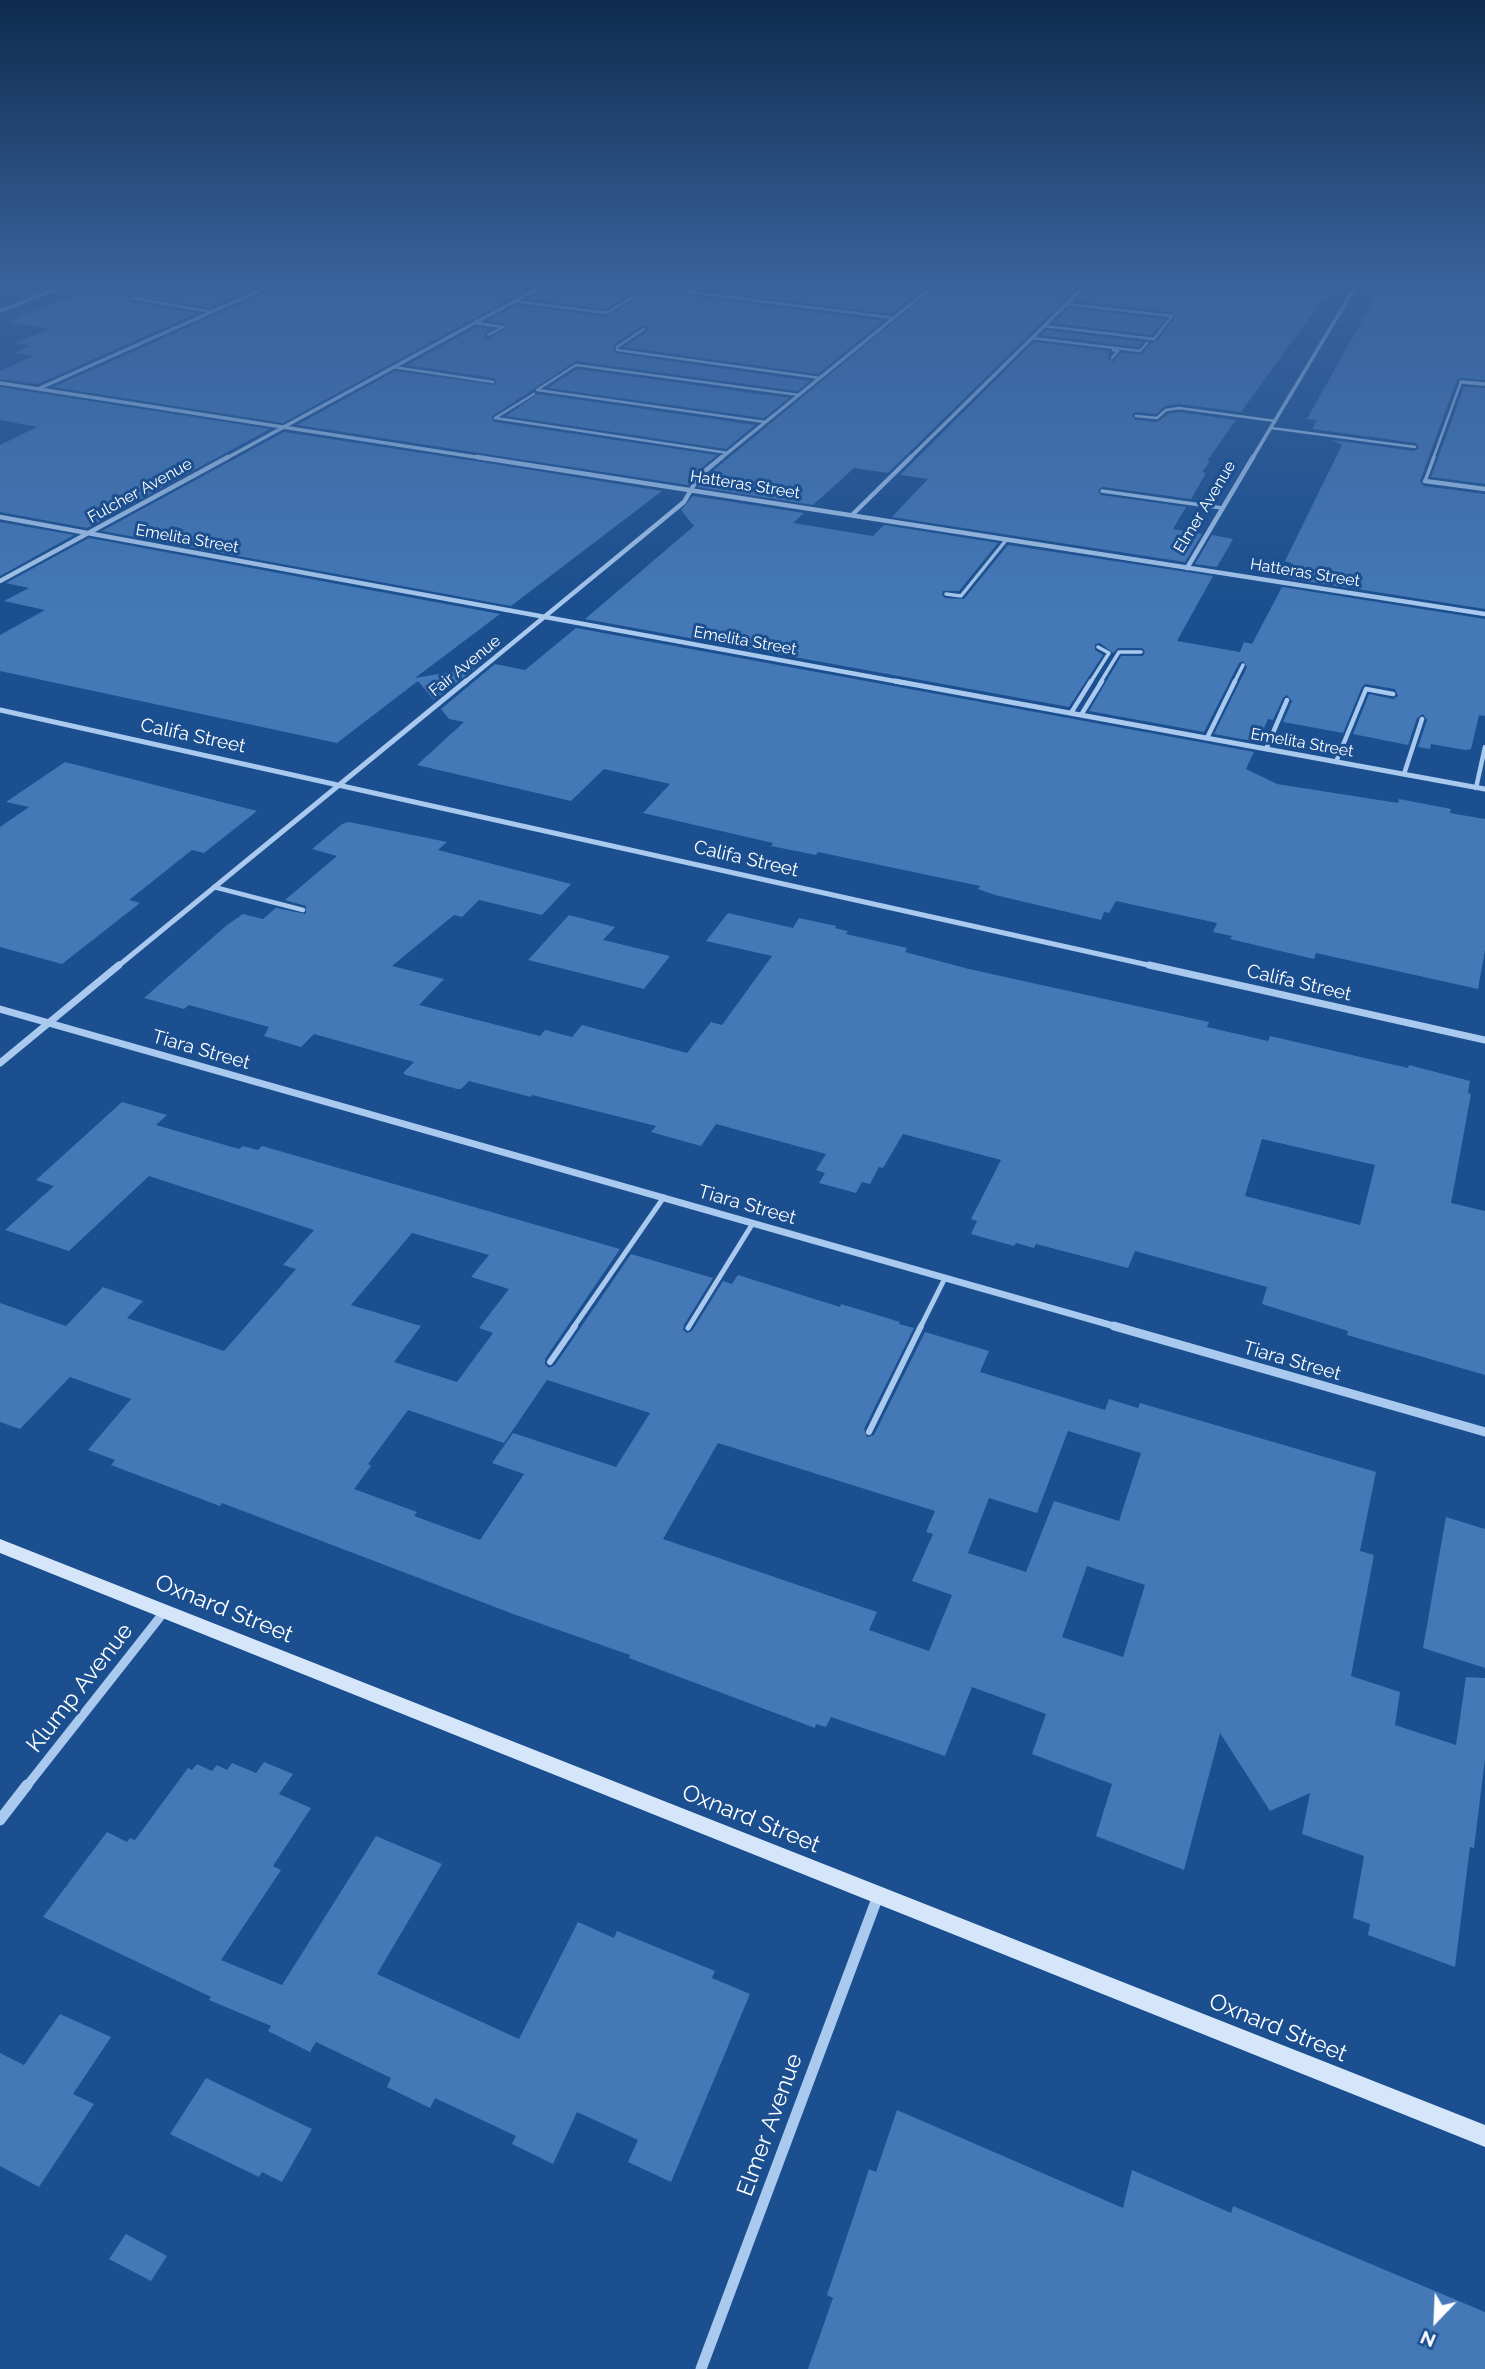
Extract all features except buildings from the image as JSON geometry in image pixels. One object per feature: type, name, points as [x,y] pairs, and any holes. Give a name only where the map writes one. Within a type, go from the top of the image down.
[{"type":"main road","name":"Oxnard Street","points":[[0,1546],[1485,2136]]},
{"type":"street","name":"Hatteras Street","points":[[61,393],[1485,614]]},
{"type":"street","name":"Fulcher Avenue","points":[[0,581],[347,393]]},
{"type":"street","name":"Fair Avenue","points":[[0,1063],[684,502],[699,476],[802,393]]},
{"type":"street","points":[[853,514],[977,393]]},
{"type":"street","name":"Elmer Avenue","points":[[1187,568],[1292,393]]},
{"type":"street","points":[[1425,481],[1485,489]]},
{"type":"street","name":"Emelita Street","points":[[0,517],[1485,789]]},
{"type":"street","name":"Califa Street","points":[[0,710],[1485,1040]]},
{"type":"street","name":"Tiara Street","points":[[0,1009],[1485,1432]]},
{"type":"street","name":"Klump Avenue","points":[[0,1820],[164,1612]]},
{"type":"street","name":"Elmer Avenue","points":[[701,2369],[878,1896]]},
{"type":"lane","points":[[555,393],[765,422]]},
{"type":"lane","points":[[781,393],[799,395]]},
{"type":"lane","points":[[1425,481],[1457,393]]},
{"type":"lane","points":[[534,394],[495,418],[727,453]]},
{"type":"lane","points":[[1136,416],[1157,418],[1166,410],[1179,408],[1275,421]]},
{"type":"lane","points":[[1271,428],[1415,447]]},
{"type":"lane","points":[[1102,491],[1222,508]]},
{"type":"lane","points":[[946,594],[961,596],[1007,539]]},
{"type":"lane","points":[[1071,713],[1109,653],[1098,647]]},
{"type":"lane","points":[[1081,715],[1119,652],[1141,652]]},
{"type":"lane","points":[[1207,738],[1243,665]]},
{"type":"lane","points":[[1336,761],[1366,689],[1393,694]]},
{"type":"lane","points":[[1266,749],[1287,700]]},
{"type":"lane","points":[[1404,774],[1422,719]]},
{"type":"lane","points":[[1476,788],[1485,747]]},
{"type":"lane","points":[[214,887],[303,909]]},
{"type":"lane","points":[[550,1362],[664,1197]]},
{"type":"lane","points":[[688,1328],[753,1223]]},
{"type":"lane","points":[[869,1432],[945,1278]]}]
